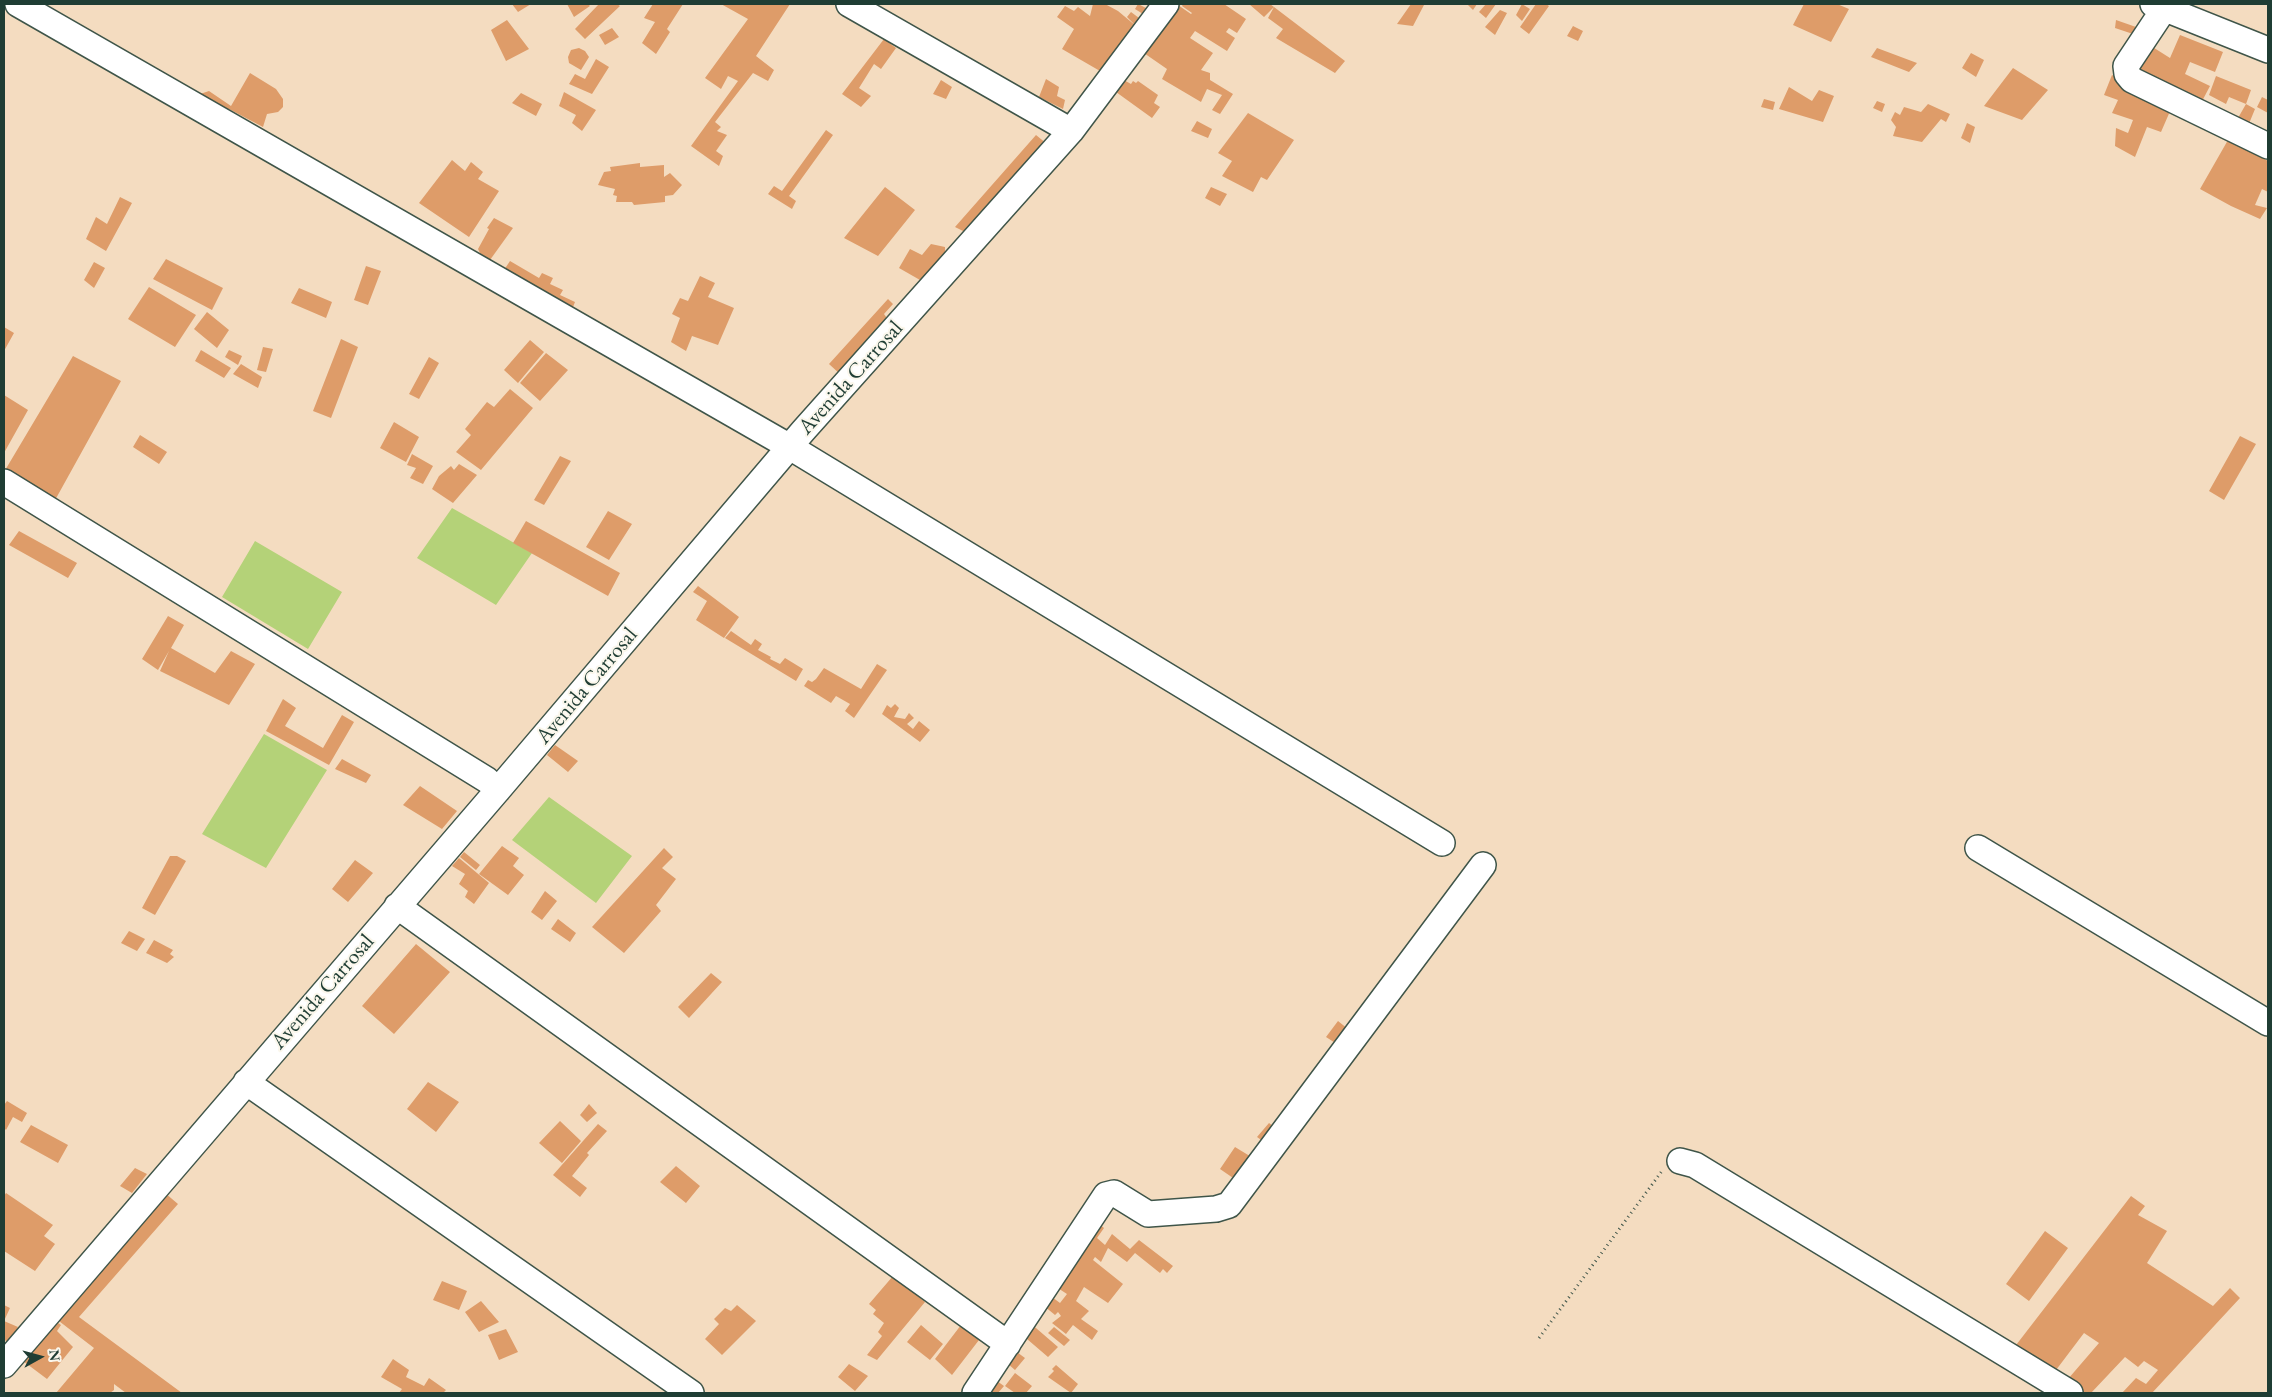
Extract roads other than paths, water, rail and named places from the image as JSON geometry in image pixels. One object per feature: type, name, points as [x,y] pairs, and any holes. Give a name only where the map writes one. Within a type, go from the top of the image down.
[{"type":"street","points":[[18,4],[790,447],[1442,843]]},
{"type":"street","points":[[849,4],[1071,131]]},
{"type":"street","name":"Avenida Carrosal","points":[[4,1365],[790,447],[1071,131],[1166,4]]},
{"type":"street","points":[[2268,50],[2159,7],[2126,66],[2127,74],[2132,80],[2268,146]]},
{"type":"street","points":[[4,482],[486,780],[498,790]]},
{"type":"street","points":[[1978,848],[2268,1023]]},
{"type":"street","points":[[975,1393],[1106,1195],[1114,1193],[1148,1214],[1216,1209],[1229,1204],[1483,865]]},
{"type":"street","points":[[397,906],[1008,1344]]},
{"type":"street","points":[[246,1082],[691,1393]]},
{"type":"street","points":[[1680,1161],[1695,1165],[2070,1393]]}]
